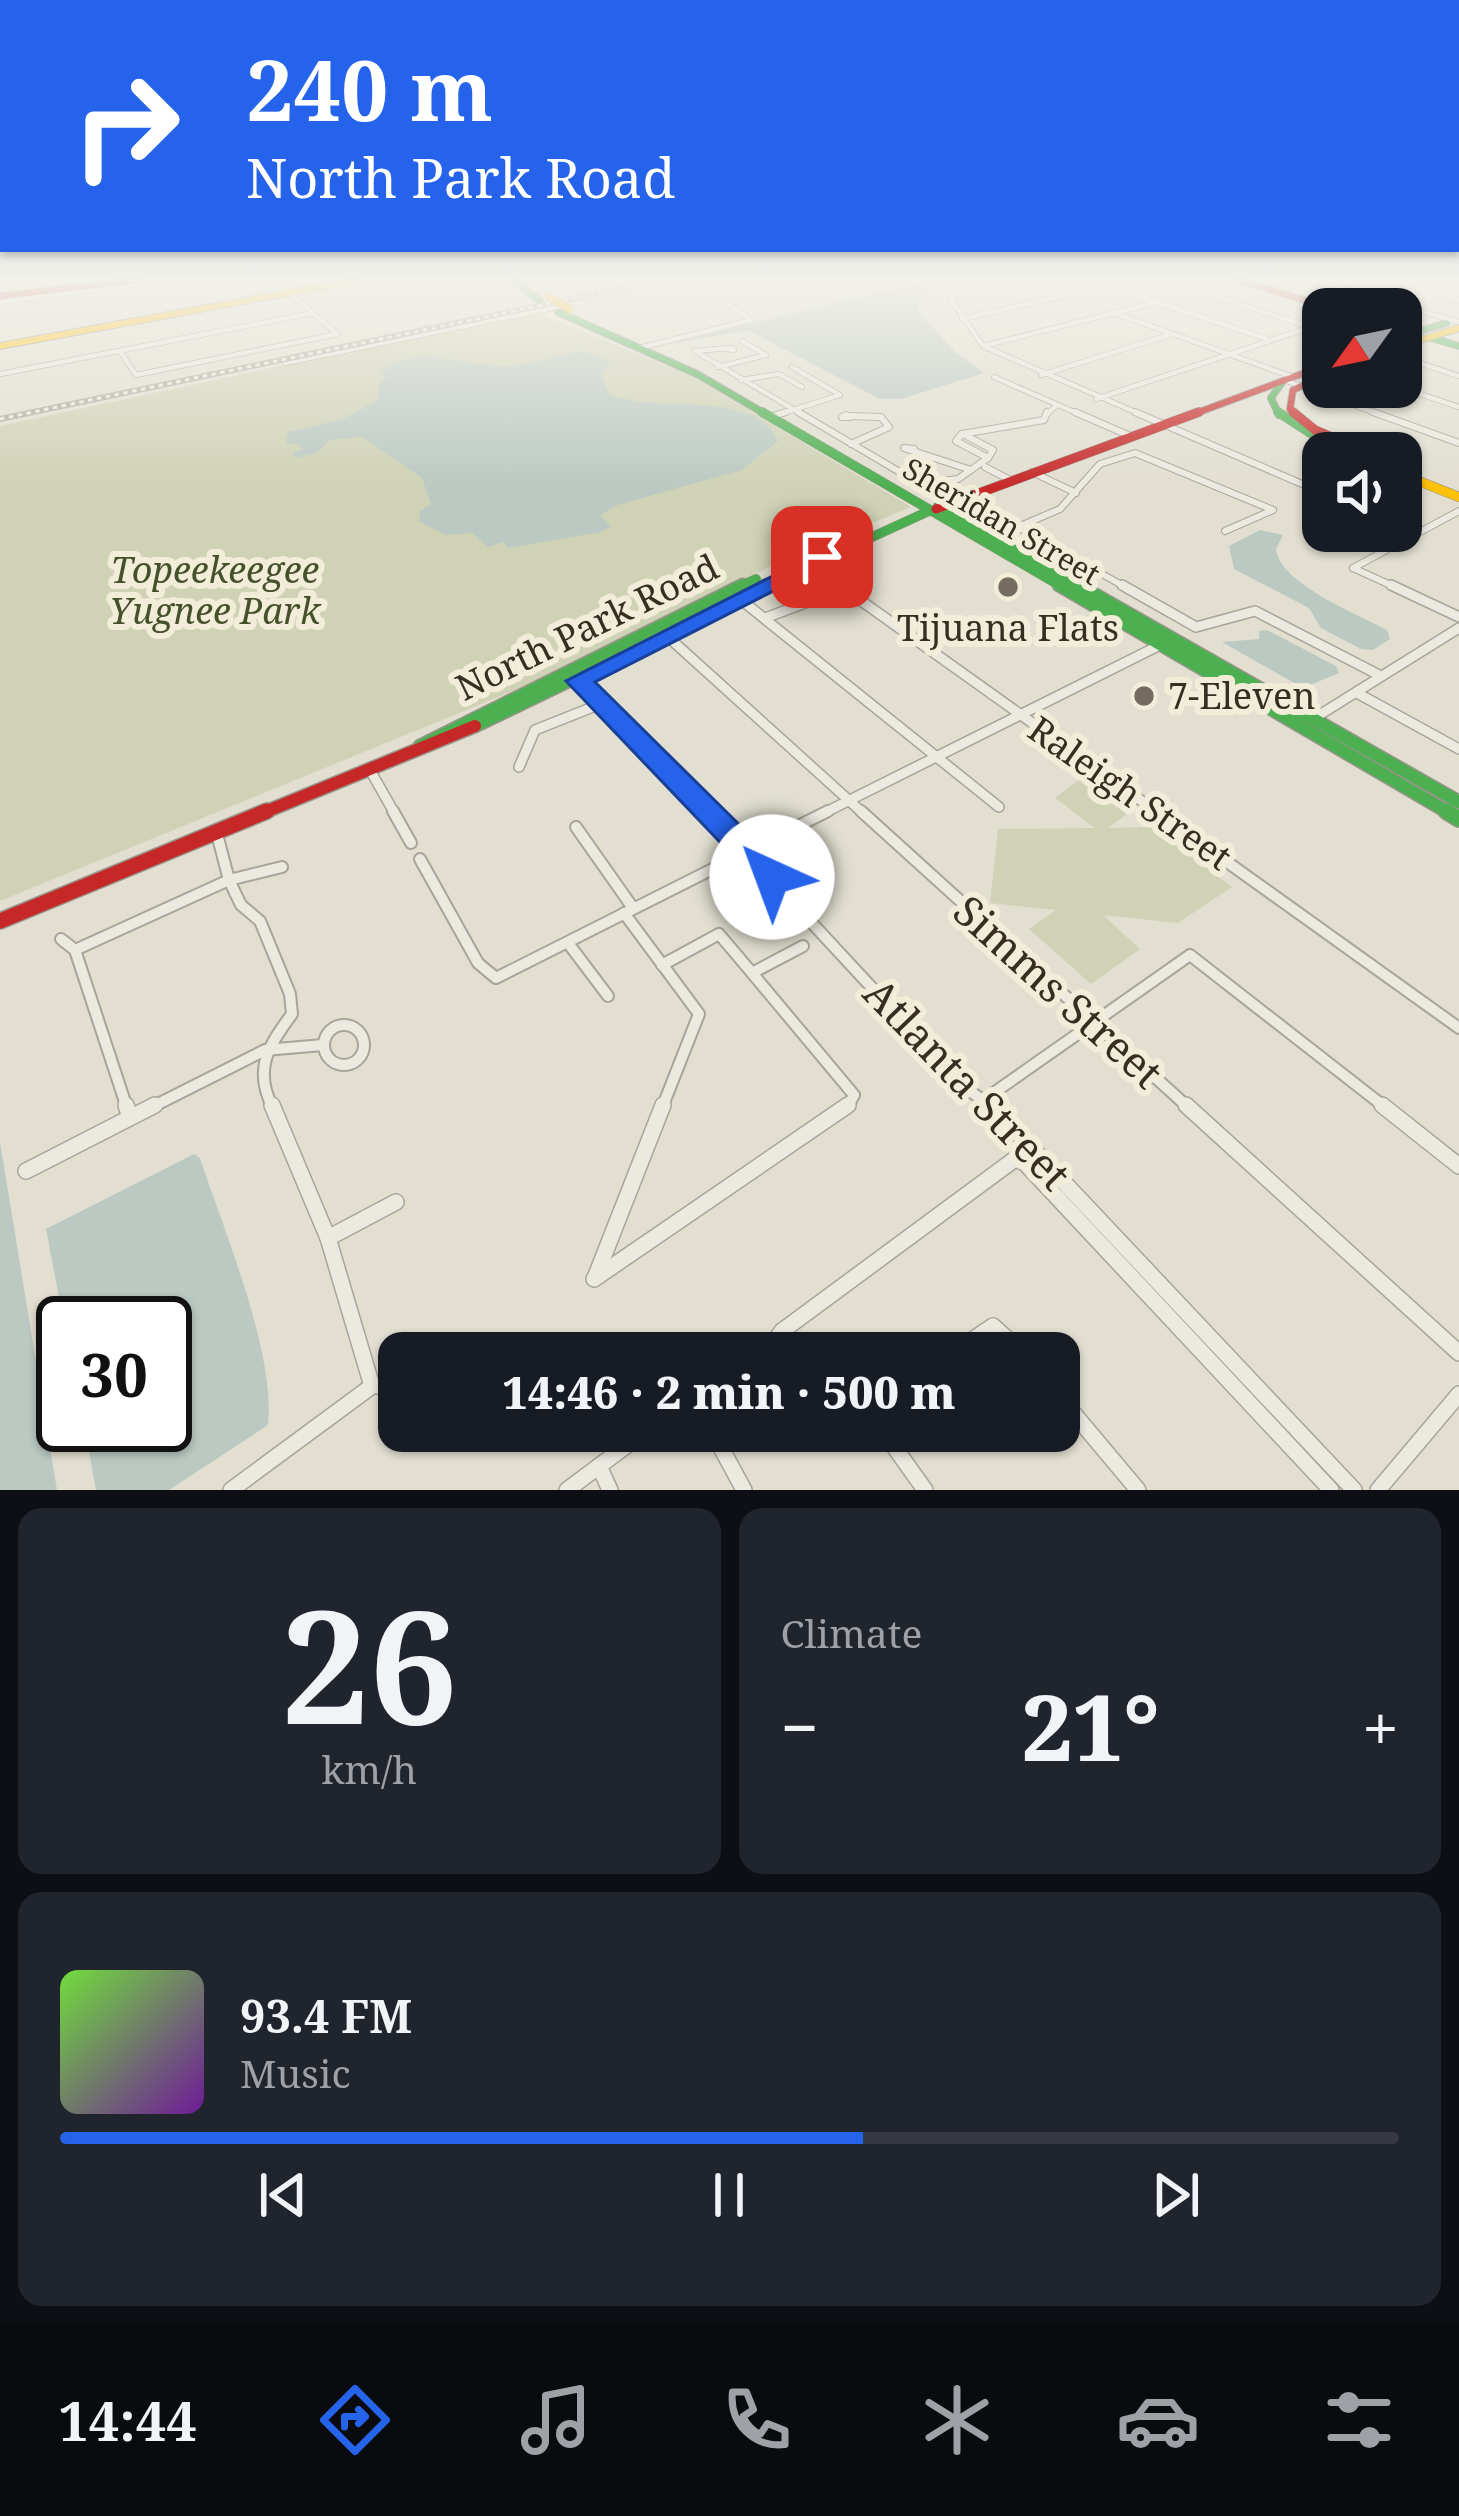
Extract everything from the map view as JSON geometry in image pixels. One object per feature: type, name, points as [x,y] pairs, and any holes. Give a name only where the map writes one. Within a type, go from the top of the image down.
[{"type":"main road","name":"Sheridan Street","points":[[651,350],[781,414],[1160,645],[1409,782],[1459,802]]},
{"type":"main road","name":"North Park Road","points":[[1287,385],[1302,377]]},
{"type":"main road","name":"North Park Road","points":[[410,754],[432,735],[662,632],[804,561],[1128,435],[1252,391],[1302,381]]},
{"type":"main road","points":[[1287,385],[1272,405],[1280,416],[1309,432]]},
{"type":"main road","points":[[1287,385],[1290,409],[1323,432]]},
{"type":"main road","points":[[1422,478],[1459,492]]},
{"type":"main road","name":"Sheridan Street","points":[[935,509],[1312,719],[1459,819]]},
{"type":"main road","name":"North Park Road","points":[[0,921],[579,681],[662,632]]},
{"type":"main road","points":[[1160,645],[1190,648]]},
{"type":"street","points":[[0,374],[127,350]]},
{"type":"street","points":[[120,351],[136,375],[261,350]]},
{"type":"street","points":[[285,363],[355,350]]},
{"type":"street","points":[[711,350],[695,351],[781,414],[928,486],[982,466]]},
{"type":"street","points":[[718,367],[766,355],[757,350]]},
{"type":"street","points":[[990,350],[1302,485]]},
{"type":"street","points":[[1041,375],[1122,350]]},
{"type":"street","points":[[1217,350],[1287,385],[1459,442]]},
{"type":"street","points":[[1096,399],[1243,350]]},
{"type":"street","points":[[1422,364],[1459,376]]},
{"type":"street","points":[[781,414],[840,395],[793,367]]},
{"type":"street","points":[[740,380],[779,374],[798,385]]},
{"type":"street","points":[[994,377],[1128,435]]},
{"type":"street","points":[[1422,395],[1459,407]]},
{"type":"street","points":[[1007,481],[982,466],[956,441],[962,434],[1044,421],[1057,405]]},
{"type":"street","points":[[849,416],[876,416],[889,427],[850,444]]},
{"type":"street","points":[[914,449],[982,466]]},
{"type":"street","points":[[1226,531],[1273,510],[1147,453],[1100,464],[1060,509],[1018,527],[1196,627],[1255,610],[1382,676]]},
{"type":"street","points":[[1035,471],[1077,491]]},
{"type":"street","points":[[1422,529],[1459,511]]},
{"type":"street","points":[[1381,552],[1353,568],[1459,617]]},
{"type":"street","name":"Raleigh Street","points":[[804,561],[1459,1028]]},
{"type":"street","points":[[765,618],[843,589]]},
{"type":"street","points":[[735,595],[999,807]]},
{"type":"street","points":[[1312,719],[1459,628]]},
{"type":"street","name":"Simms Street","points":[[662,632],[1459,1353]]},
{"type":"street","points":[[420,860],[478,963],[496,978],[1160,645]]},
{"type":"street","name":"Atlanta Street","points":[[579,681],[748,850],[964,1087],[985,1099],[1354,1490]]},
{"type":"street","points":[[1357,692],[1459,749]]},
{"type":"street","points":[[519,766],[521,745],[534,726],[598,704]]},
{"type":"street","points":[[370,770],[410,843]]},
{"type":"street","points":[[576,827],[662,964],[698,1014],[594,1279],[846,1110],[854,1095],[719,934],[662,964]]},
{"type":"street","points":[[217,834],[230,880],[242,904],[260,921],[290,994],[292,1014],[265,1051],[262,1087],[288,1136],[328,1238],[372,1386]]},
{"type":"street","points":[[75,950],[230,880],[282,867]]},
{"type":"street","points":[[61,939],[75,950],[129,1115]]},
{"type":"street","points":[[568,943],[608,996]]},
{"type":"street","points":[[752,973],[803,946]]},
{"type":"street","points":[[985,1099],[1090,1020],[1190,955],[1459,1166]]},
{"type":"street","points":[[26,1172],[129,1115],[265,1051],[323,1045]]},
{"type":"street","points":[[781,1332],[1015,1159],[1025,1163],[1331,1490]]},
{"type":"street","points":[[328,1238],[396,1202]]},
{"type":"street","points":[[231,1490],[378,1386]]},
{"type":"street","points":[[1378,1490],[1459,1394]]},
{"type":"street","points":[[1080,1421],[1138,1490]]},
{"type":"street","points":[[567,1490],[618,1452]]},
{"type":"street","points":[[723,1452],[744,1490]]},
{"type":"street","points":[[898,1452],[925,1490]]},
{"type":"street","points":[[599,1466],[610,1490]]},
{"type":"green space","name":"Topeekeegee Yugnee Park","points":[[358,350],[627,350],[688,374],[911,507],[779,562],[586,661],[0,901],[0,426]]},
{"type":"green space","points":[[1083,777],[1131,811],[1108,828],[1153,827],[1232,887],[1178,923],[1103,915],[1140,949],[1091,984],[1029,929],[1056,910],[990,903],[998,829],[1095,828],[1055,798]]},
{"type":"shaded area","points":[[785,350],[953,350],[984,373],[901,399],[880,399]]},
{"type":"shaded area","points":[[584,351],[610,362],[601,375],[609,394],[748,414],[766,424],[778,441],[742,470],[617,505],[600,515],[611,526],[601,532],[508,548],[503,542],[488,547],[472,533],[445,535],[419,521],[420,511],[431,504],[422,478],[362,437],[329,440],[317,453],[296,458],[292,452],[302,450],[300,445],[286,443],[288,432],[343,419],[379,399],[379,386],[386,378],[381,373],[409,359],[510,366]]},
{"type":"shaded area","points":[[1260,530],[1283,535],[1276,549],[1280,562],[1305,586],[1387,630],[1390,639],[1373,650],[1361,649],[1321,628],[1309,608],[1234,569],[1229,546]]},
{"type":"shaded area","points":[[1267,630],[1336,666],[1339,673],[1303,688],[1222,642],[1259,639],[1259,631]]},
{"type":"shaded area","points":[[0,1142],[36,1362],[36,1452],[51,1452],[57,1490],[0,1490]]},
{"type":"shaded area","points":[[194,1154],[200,1158],[256,1327],[268,1425],[169,1490],[96,1490],[89,1452],[192,1452],[192,1296],[59,1296],[46,1229]]},
{"type":"railway","points":[[0,419],[331,350]]},
{"type":"traffic: fast","points":[[642,350],[697,374],[1459,819]]},
{"type":"traffic: fast","points":[[1283,381],[1271,398],[1280,417],[1306,432]]},
{"type":"traffic: fast","points":[[938,506],[1459,802]]},
{"type":"traffic: fast","points":[[475,726],[929,511]]},
{"type":"traffic: fast","points":[[420,746],[756,579]]},
{"type":"traffic: slow","points":[[1422,482],[1459,497]]},
{"type":"traffic: jam","points":[[936,509],[1302,374]]},
{"type":"traffic: jam","points":[[1302,386],[1293,390],[1290,409],[1320,432]]},
{"type":"traffic: jam","points":[[0,921],[475,726]]},
{"type":"place","name":"Tijuana Flats","points":[[1008,587]]},
{"type":"place","name":"7-Eleven","points":[[1144,696]]},
{"type":"route","points":[[772,877],[633,730],[607,715],[579,681],[761,584],[822,557]]}]
